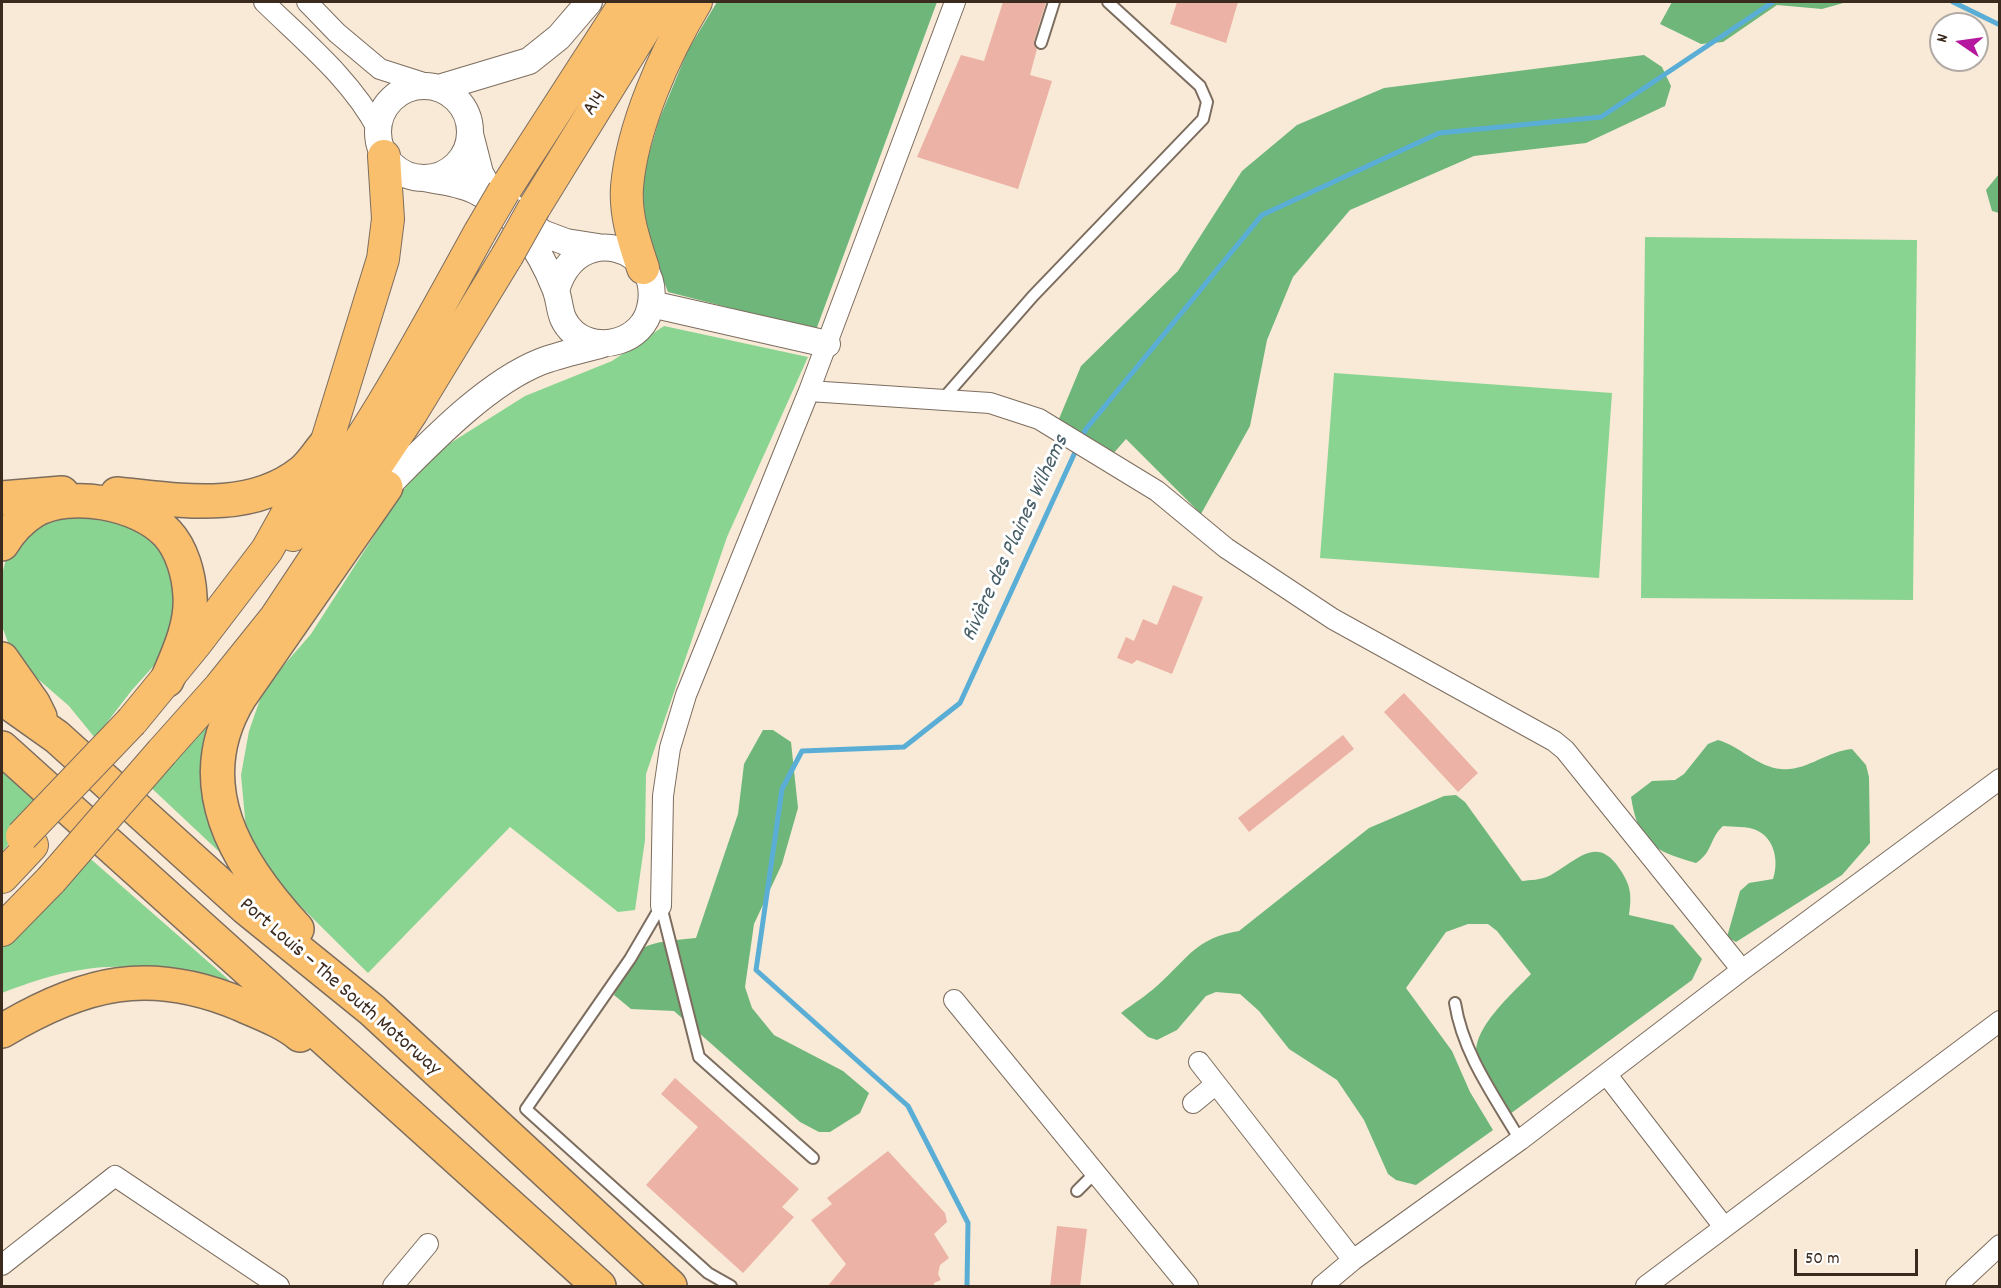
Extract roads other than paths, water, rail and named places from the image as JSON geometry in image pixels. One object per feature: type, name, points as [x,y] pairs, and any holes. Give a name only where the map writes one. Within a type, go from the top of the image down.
[{"type":"highway","points":[[2,498],[23,494],[104,492],[172,500],[219,501],[256,496],[279,487],[303,471],[326,444]]},
{"type":"highway","points":[[372,1010],[282,914],[250,873],[228,831],[216,782],[217,750],[230,713],[386,487]]},
{"type":"highway","points":[[2,544],[35,510],[67,502],[110,504],[135,511],[153,520],[168,534],[177,549],[184,564],[191,599],[189,620],[167,680]]},
{"type":"highway","points":[[2,659],[33,703],[37,714],[57,737]]},
{"type":"highway","name":"Port Louis – The South Motorway","points":[[2,698],[57,737],[246,908],[372,1010],[670,1287]]},
{"type":"highway","points":[[2,748],[391,1102],[599,1287]]},
{"type":"highway","points":[[2,763],[106,849],[201,937],[237,960]]},
{"type":"highway","points":[[2,1031],[65,998],[111,985],[159,982],[208,991],[292,1029],[355,1081],[391,1102]]},
{"type":"main road","name":"A14","points":[[400,406],[480,232],[626,2]]},
{"type":"main road","name":"A14","points":[[400,406],[507,256],[661,2]]},
{"type":"main road","points":[[643,267],[631,234],[628,213],[627,188],[631,156],[650,99],[679,29],[696,2]]},
{"type":"main road","points":[[135,725],[267,549],[326,444],[383,259],[388,219],[381,143]]},
{"type":"main road","points":[[2,877],[27,841],[135,725],[267,569],[329,490],[400,406]]},
{"type":"main road","points":[[276,617],[400,406]]},
{"type":"main road","points":[[2,930],[51,880],[220,687],[386,487]]},
{"type":"main road","points":[[196,643],[267,569]]},
{"type":"main road","points":[[2,860],[27,841]]},
{"type":"street","points":[[264,2],[349,85],[364,104],[394,167],[408,176],[458,184],[477,191],[510,217],[537,248],[556,291],[557,307],[569,327],[588,341],[603,344]]},
{"type":"street","points":[[307,2],[337,33],[380,69],[435,86],[456,97],[466,110],[480,173],[486,184],[542,232],[566,242],[614,248],[629,254],[643,267],[649,278],[652,294],[651,304],[643,324],[632,335],[618,342],[540,362],[517,375],[471,406],[386,487]]},
{"type":"street","points":[[381,143],[381,113],[389,100],[401,91],[415,86],[435,86],[529,61],[559,38],[589,2]]},
{"type":"street","points":[[662,906],[663,796],[670,748],[686,695],[809,391],[955,2]]},
{"type":"street","points":[[423,178],[439,176],[453,168],[464,156],[470,134]]},
{"type":"street","points":[[556,291],[561,275],[570,262],[583,252],[598,247]]},
{"type":"street","points":[[651,304],[827,344]]},
{"type":"street","points":[[809,391],[990,404],[1039,419],[1157,491],[1226,548],[1333,619],[1554,741],[1565,750],[1742,970]]},
{"type":"street","points":[[1322,1287],[1353,1260],[1520,1140],[1742,970],[2000,779]]},
{"type":"street","points":[[954,1000],[1188,1287]]},
{"type":"street","points":[[1646,1287],[2000,1021]]},
{"type":"street","points":[[1199,1062],[1353,1260]]},
{"type":"street","points":[[1607,1075],[1724,1227]]},
{"type":"street","points":[[1193,1103],[1216,1084]]},
{"type":"street","points":[[2,1265],[115,1176],[279,1287]]},
{"type":"street","points":[[393,1287],[428,1244]]},
{"type":"street","points":[[1956,1287],[2000,1245]]},
{"type":"lane","points":[[1041,43],[1054,2]]},
{"type":"lane","points":[[942,400],[1033,296],[1203,119],[1207,102],[1200,86],[1108,2]]},
{"type":"lane","points":[[662,906],[699,1057],[813,1158]]},
{"type":"lane","points":[[662,906],[630,959],[526,1109],[708,1273],[731,1287]]},
{"type":"lane","points":[[1455,1003],[1458,1023],[1469,1052],[1520,1140]]},
{"type":"lane","points":[[1077,1191],[1095,1173]]},
{"type":"waterway","name":"Rivière des Plaines Wilhems","points":[[1081,439],[1086,429],[1262,215],[1439,133],[1601,117],[1773,2]]},
{"type":"waterway","name":"Rivière des Plaines Wilhems","points":[[1953,2],[2000,25]]},
{"type":"waterway","name":"Rivière des Plaines Wilhems","points":[[967,1286],[968,1223],[908,1106],[756,970],[782,789],[802,751],[904,747],[960,703],[1077,448]]}]
